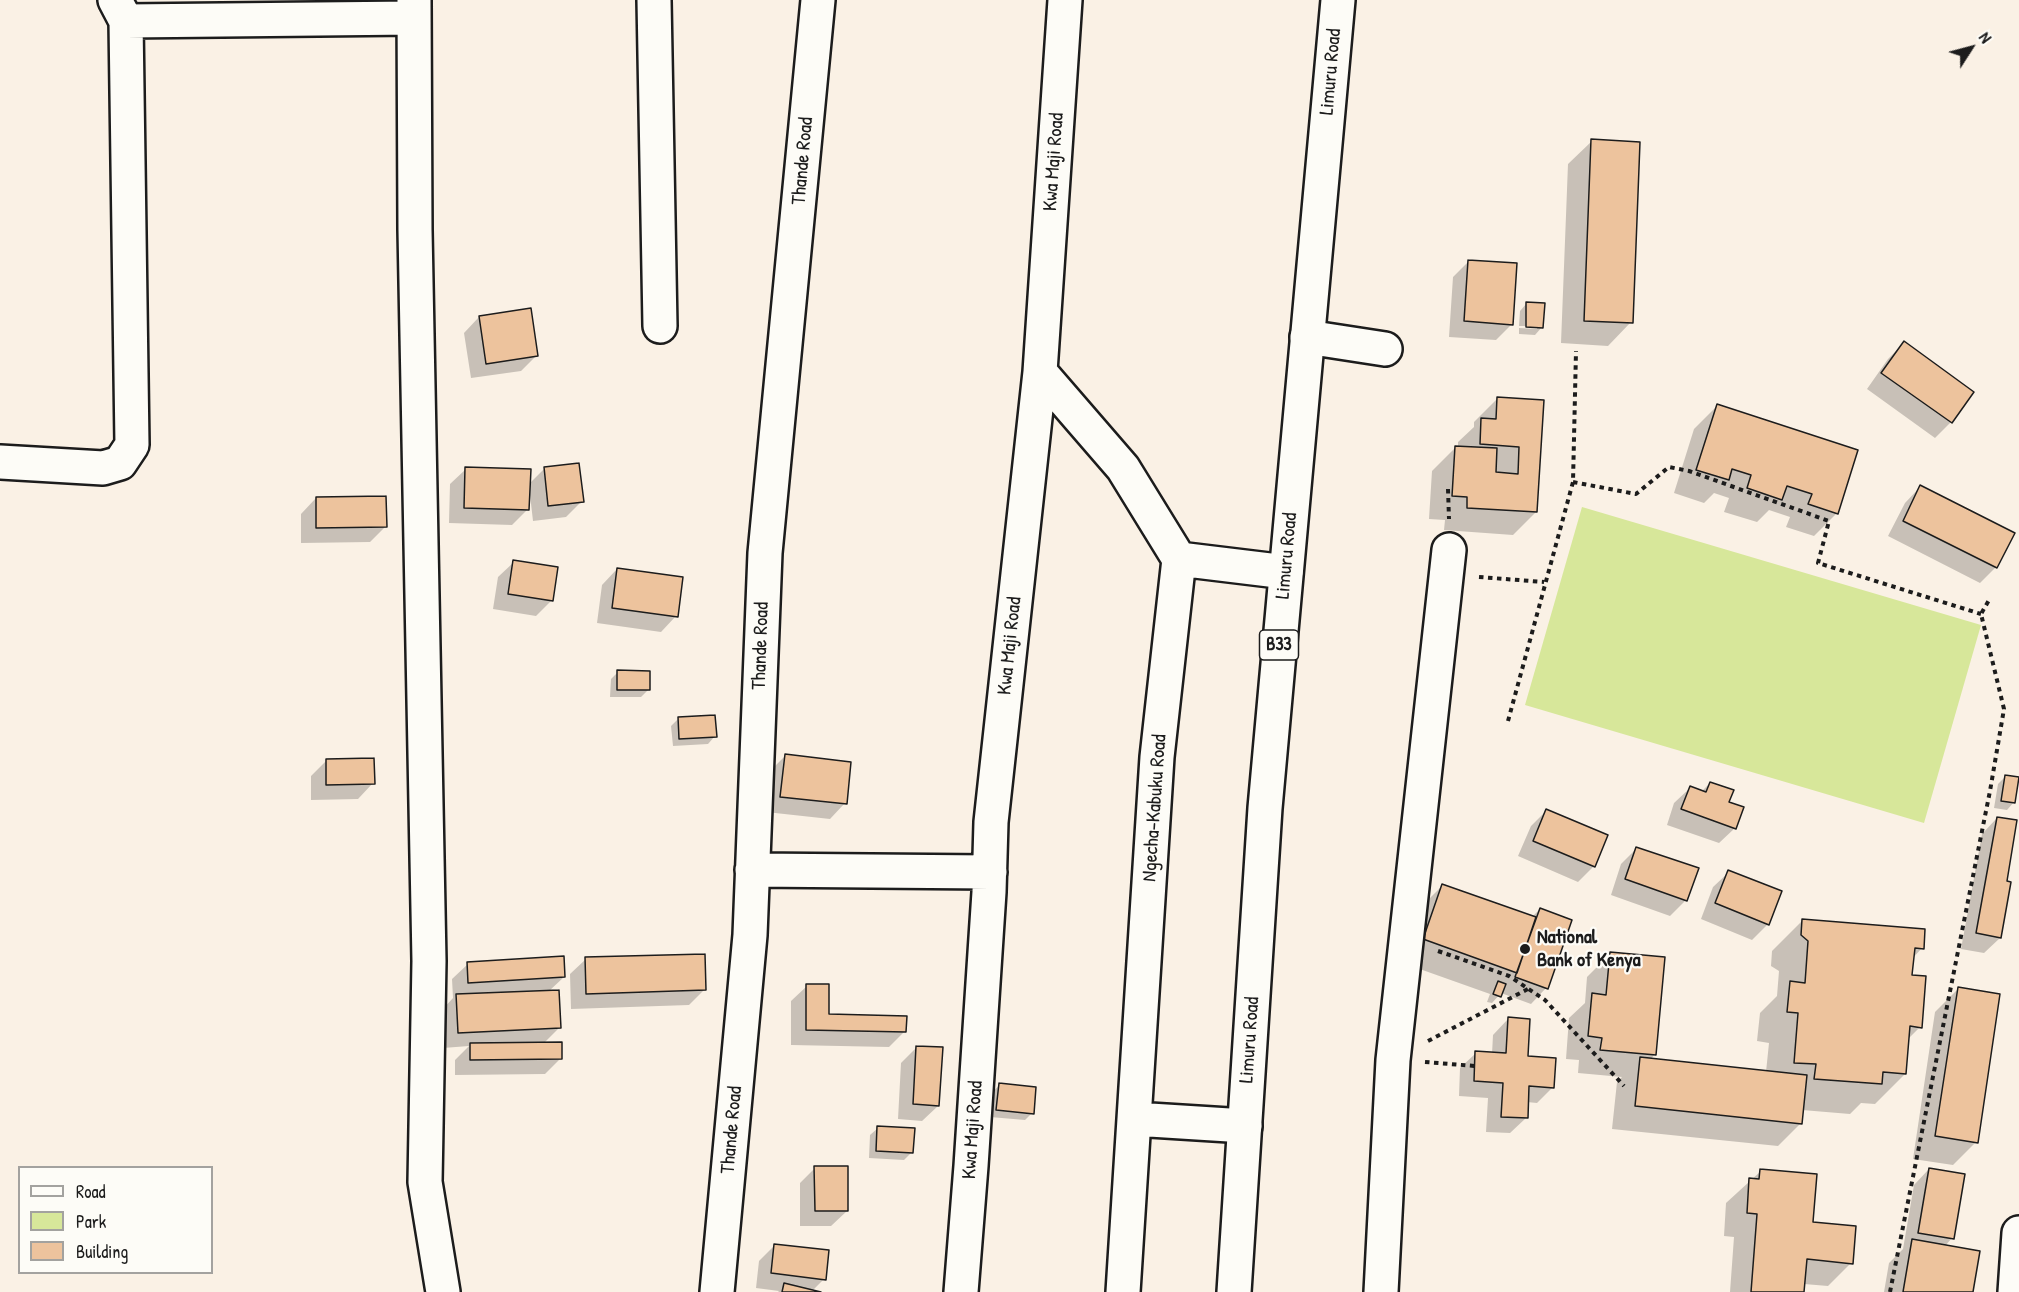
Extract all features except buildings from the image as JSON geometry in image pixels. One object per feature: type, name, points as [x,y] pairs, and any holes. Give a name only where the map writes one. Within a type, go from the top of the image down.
[{"type":"main road","points":[[654,0],[660,326]]},
{"type":"main road","name":"Thande Road","points":[[717,1292],[750,935],[765,553],[818,0]]},
{"type":"main road","name":"Kwa Maji Road","points":[[961,1292],[990,872],[991,822],[1040,372],[1065,0]]},
{"type":"main road","name":"Limuru Road","points":[[1234,1292],[1265,808],[1338,0]]},
{"type":"main road","points":[[0,462],[103,468],[120,463],[132,445],[120,10],[414,9],[415,230],[429,961],[425,1182],[443,1292]]},
{"type":"main road","points":[[1307,337],[1384,349]]},
{"type":"main road","points":[[1040,372],[1123,468],[1179,559],[1286,572]]},
{"type":"main road","name":"Ngecha-Kabuku Road","points":[[1123,1292],[1157,757],[1179,559]]},
{"type":"main road","points":[[1381,1292],[1393,1060],[1448,562]]},
{"type":"main road","points":[[752,870],[990,872]]},
{"type":"main road","points":[[1134,1119],[1245,1126]]},
{"type":"main road","points":[[2015,1292],[2019,1233]]},
{"type":"path","points":[[1508,721],[1544,582],[1573,483],[1576,351]]},
{"type":"path","points":[[1573,483],[1636,494],[1669,466],[1689,471],[1829,521],[1818,563],[1981,614]]},
{"type":"path","points":[[1448,562],[1544,582]]},
{"type":"path","points":[[1890,1292],[1990,791],[2004,709],[1981,614],[1989,600]]},
{"type":"path","points":[[1407,940],[1509,976],[1545,1000],[1624,1086]]},
{"type":"path","points":[[1393,1060],[1528,989]]},
{"type":"path","points":[[1393,1060],[1475,1066]]},
{"type":"green space","points":[[1582,507],[1981,625],[1924,823],[1525,705]]},
{"type":"place","name":"National Bank of Kenya","points":[[1525,949]]}]
